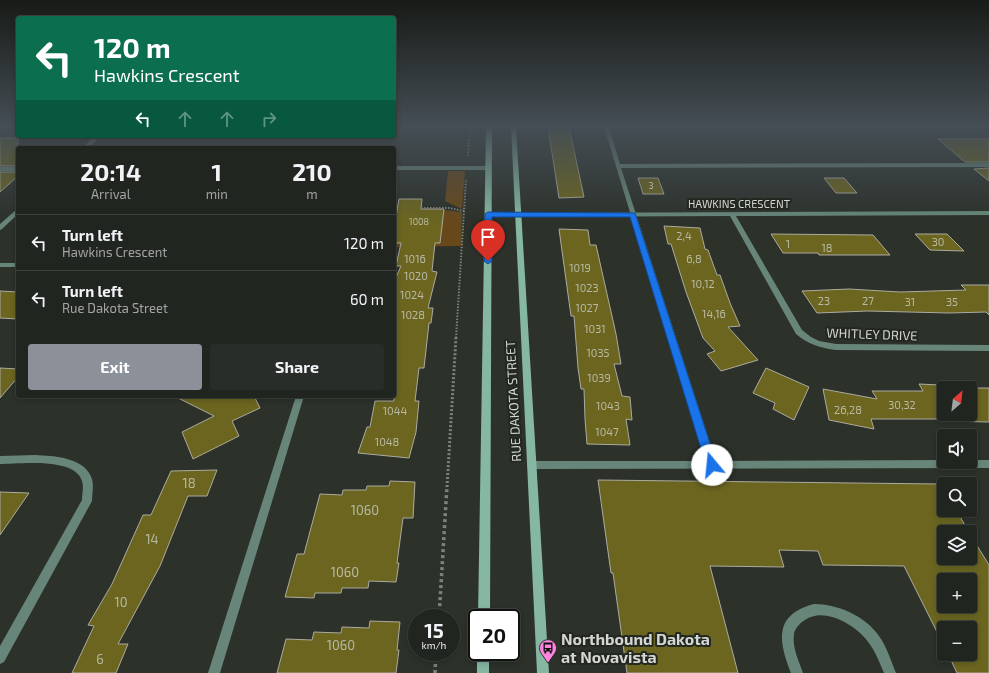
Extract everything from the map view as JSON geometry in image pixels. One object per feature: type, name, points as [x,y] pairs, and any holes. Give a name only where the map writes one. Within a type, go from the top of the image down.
[{"type":"main road","name":"RUE DAKOTA STREET","points":[[484,609],[488,158]]},
{"type":"main road","name":"RUE DAKOTA STREET","points":[[515,158],[543,673]]},
{"type":"main road","points":[[483,673],[484,661]]},
{"type":"street","points":[[616,158],[712,465]]},
{"type":"street","points":[[618,166],[989,165]]},
{"type":"street","points":[[396,168],[488,168]]},
{"type":"street","points":[[0,169],[16,169]]},
{"type":"street","points":[[0,228],[16,213]]},
{"type":"street","name":"HAWKINS CRESCENT","points":[[488,214],[989,213]]},
{"type":"street","name":"WHITLEY DRIVE","points":[[732,214],[800,332],[809,341],[822,346],[836,347],[989,348]]},
{"type":"street","points":[[0,265],[16,266]]},
{"type":"street","points":[[214,673],[299,398]]},
{"type":"street","points":[[0,460],[55,460],[72,464],[84,472],[88,481],[87,501],[0,658]]},
{"type":"street","points":[[532,465],[989,464]]},
{"type":"street","points":[[797,673],[788,642],[791,626],[802,614],[821,610],[844,615],[869,632],[876,643],[890,673]]},
{"type":"path","points":[[440,609],[468,158]]},
{"type":"path","points":[[421,208],[449,208],[464,210]]},
{"type":"path","points":[[435,673],[436,661]]},
{"type":"shaded area","points":[[448,171],[465,171],[462,209],[445,201]]},
{"type":"shaded area","points":[[444,210],[462,212],[461,246],[396,247],[396,243],[440,243]]},
{"type":"building","points":[[0,158],[16,158],[16,166],[0,166]]},
{"type":"building","points":[[553,158],[576,158],[584,197],[559,198]]},
{"type":"building","points":[[961,158],[989,158],[989,162],[965,162]]},
{"type":"building","points":[[989,168],[989,181],[974,169]]},
{"type":"building","points":[[0,172],[16,172],[16,178],[0,192]]},
{"type":"building","points":[[638,178],[658,178],[664,194],[643,194]]},
{"type":"building","points":[[824,178],[844,178],[857,193],[836,193]]},
{"type":"building","points":[[399,199],[422,199],[421,209],[444,209],[440,243],[435,243],[432,271],[437,272],[428,308],[433,308],[431,323],[429,323],[424,368],[419,368],[415,401],[419,401],[416,432],[409,458],[358,453],[367,427],[370,427],[375,401],[394,401],[394,398],[396,398],[396,277],[401,266],[396,266],[401,243],[396,243],[396,216]]},
{"type":"building","points":[[664,226],[700,228],[705,249],[708,250],[717,275],[720,275],[740,326],[728,327],[758,360],[721,371],[707,354],[715,351],[703,338],[686,292],[671,244],[668,244]]},
{"type":"building","points":[[559,229],[588,230],[590,245],[596,245],[616,334],[621,364],[614,364],[622,396],[630,397],[632,420],[626,419],[630,445],[587,444],[584,389],[581,389],[574,316],[571,316]]},
{"type":"building","points":[[771,234],[873,235],[890,255],[819,255],[818,253],[783,253]]},
{"type":"building","points":[[915,234],[947,234],[964,251],[930,250]]},
{"type":"building","points":[[961,285],[989,285],[989,315],[986,312],[949,313],[868,311],[817,313],[802,291],[849,289],[900,292],[966,290]]},
{"type":"building","points":[[0,291],[16,292],[16,319],[0,318]]},
{"type":"building","points":[[0,368],[16,369],[16,379],[0,398]]},
{"type":"building","points":[[766,368],[809,387],[794,420],[773,409],[775,403],[753,393]]},
{"type":"building","points":[[919,384],[937,385],[937,419],[871,419],[874,429],[829,420],[823,389],[877,399],[872,391],[923,391]]},
{"type":"building","points":[[977,388],[989,388],[989,422],[942,421],[977,421]]},
{"type":"building","points":[[178,398],[255,398],[260,408],[232,421],[239,436],[193,459],[182,432],[214,416]]},
{"type":"building","points":[[217,470],[207,496],[188,496],[160,566],[118,644],[128,644],[116,673],[72,673],[94,626],[88,625],[112,584],[143,515],[151,515],[171,471]]},
{"type":"building","points":[[598,480],[937,484],[937,517],[960,517],[965,525],[937,525],[937,565],[977,565],[977,545],[989,565],[989,673],[957,673],[951,661],[977,661],[977,621],[937,621],[937,632],[904,566],[823,565],[818,551],[779,550],[784,567],[710,566],[738,673],[627,673],[613,573],[611,573]]},
{"type":"building","points":[[390,481],[415,482],[413,518],[403,518],[396,582],[369,581],[368,588],[342,588],[341,593],[315,593],[314,598],[285,597],[297,554],[304,554],[320,494],[342,495],[343,490],[366,490],[367,486],[389,486]]},
{"type":"building","points":[[0,492],[29,493],[0,535]]},
{"type":"building","points":[[370,621],[400,622],[396,673],[277,673],[286,639],[312,640],[314,632],[341,633],[342,627],[369,628]]},
{"type":"place","name":"Northbound Dakota at Novavista","points":[[548,663]]},
{"type":"route","points":[[488,261],[488,214],[633,214],[712,465]]}]
